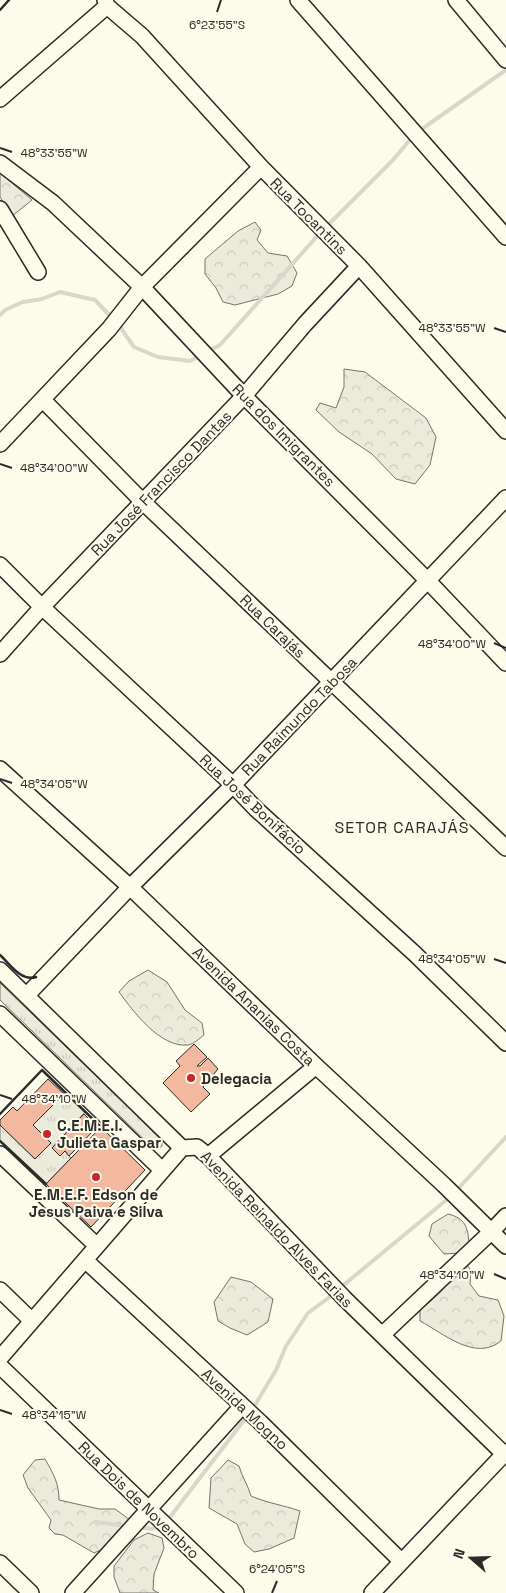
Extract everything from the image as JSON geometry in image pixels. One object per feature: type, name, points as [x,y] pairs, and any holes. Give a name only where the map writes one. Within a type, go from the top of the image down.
[{"type":"street","points":[[298,0],[506,237]]},
{"type":"street","points":[[456,0],[506,60]]},
{"type":"street","points":[[0,99],[106,3]]},
{"type":"street","name":"Rua Tocantins","points":[[106,3],[142,36],[261,167],[358,266],[506,431]]},
{"type":"street","name":"Rua dos Imigrantes","points":[[0,163],[53,203],[142,287],[244,396],[428,581],[506,663]]},
{"type":"street","points":[[0,444],[109,329],[142,287],[261,167]]},
{"type":"street","points":[[0,209],[38,272]]},
{"type":"street","name":"Rua José Francisco Dantas","points":[[0,654],[42,607],[244,396],[305,324],[358,266]]},
{"type":"street","name":"Rua Carajás","points":[[43,400],[144,502],[506,848]]},
{"type":"street","name":"Rua Raimundo Tabosa","points":[[27,995],[130,886],[233,786],[506,498]]},
{"type":"street","name":"Rua José Bonifácio","points":[[0,565],[256,809],[416,954],[506,1044]]},
{"type":"street","name":"Avenida Ananias Costa","points":[[0,769],[130,886],[506,1246]]},
{"type":"street","name":"Avenida Reinaldo Alves Farias","points":[[0,970],[182,1148],[197,1147],[208,1156],[328,1282],[505,1454]]},
{"type":"street","points":[[0,1014],[162,1170]]},
{"type":"street","points":[[208,1156],[316,1066]]},
{"type":"street","points":[[0,1358],[182,1148]]},
{"type":"street","points":[[0,1154],[97,1246]]},
{"type":"street","points":[[382,1335],[506,1216]]},
{"type":"street","name":"Avenida Mogno","points":[[85,1260],[260,1422],[401,1561]]},
{"type":"street","points":[[0,1290],[32,1321]]},
{"type":"street","name":"Rua Dois de Novembro","points":[[0,1366],[147,1514],[173,1533],[236,1593]]},
{"type":"street","points":[[73,1593],[243,1407]]},
{"type":"street","points":[[372,1593],[505,1454]]},
{"type":"street","points":[[0,1563],[31,1593]]},
{"type":"green space","points":[[0,173],[32,200],[12,216],[0,197]]},
{"type":"green space","points":[[255,222],[261,230],[257,240],[268,253],[287,256],[297,273],[292,286],[278,294],[235,305],[223,302],[216,288],[205,274],[205,259],[238,231]]},
{"type":"green space","points":[[344,369],[365,372],[426,418],[436,437],[430,465],[415,484],[396,479],[372,454],[339,432],[316,410],[320,403],[336,408],[344,387]]},
{"type":"green space","points":[[148,970],[167,982],[185,1010],[202,1023],[204,1035],[195,1042],[188,1045],[167,1041],[148,1027],[119,992],[129,981]]},
{"type":"green space","points":[[0,983],[159,1137],[162,1141],[162,1146],[158,1149],[153,1148],[0,1000]]},
{"type":"green space","points":[[65,1092],[85,1112],[52,1148],[60,1156],[65,1151],[71,1158],[46,1184],[0,1141],[0,1125],[35,1159],[51,1143],[33,1125]]},
{"type":"green space","points":[[448,1214],[462,1221],[468,1233],[469,1244],[460,1253],[444,1254],[429,1236],[432,1224]]},
{"type":"green space","points":[[467,1265],[471,1270],[470,1284],[479,1296],[498,1300],[504,1316],[501,1341],[491,1347],[470,1347],[459,1343],[420,1321],[420,1311],[443,1290],[452,1273]]},
{"type":"green space","points":[[231,1277],[251,1282],[273,1299],[268,1322],[247,1335],[218,1321],[214,1302]]},
{"type":"green space","points":[[45,1459],[57,1483],[59,1500],[99,1509],[115,1509],[130,1520],[103,1549],[94,1553],[63,1535],[55,1534],[49,1528],[51,1520],[28,1488],[23,1475],[35,1460]]},
{"type":"green space","points":[[228,1460],[239,1466],[251,1496],[300,1511],[294,1538],[269,1549],[254,1552],[245,1544],[237,1524],[209,1508],[211,1478]]},
{"type":"green space","points":[[148,1533],[162,1538],[164,1548],[154,1574],[153,1590],[159,1593],[120,1593],[114,1577],[114,1566],[134,1540]]},
{"type":"building","points":[[194,1044],[207,1057],[197,1066],[200,1066],[208,1058],[218,1069],[203,1087],[210,1094],[191,1112],[163,1083],[180,1066],[176,1061]]},
{"type":"building","points":[[48,1079],[64,1094],[33,1125],[51,1143],[35,1159],[0,1125],[0,1120],[13,1107],[17,1111]]},
{"type":"building","points":[[84,1114],[97,1127],[69,1156],[65,1151],[60,1156],[52,1148]]},
{"type":"building","name":"E.M.E.F. Edson de Jesus Paiva e Silva","points":[[101,1127],[145,1170],[91,1227],[46,1184]]},
{"type":"waterway","points":[[419,131],[506,70]]},
{"type":"waterway","points":[[325,228],[393,160],[413,136]]},
{"type":"waterway","points":[[208,351],[220,345],[320,233]]},
{"type":"waterway","points":[[0,315],[5,310],[23,302],[42,299],[60,292],[95,300],[113,319]]},
{"type":"waterway","points":[[118,324],[134,347],[158,357],[190,361],[200,356]]},
{"type":"waterway","points":[[455,1192],[506,1137]]},
{"type":"waterway","points":[[340,1288],[450,1197]]},
{"type":"waterway","points":[[252,1410],[276,1370],[286,1346],[308,1313],[335,1293]]},
{"type":"waterway","points":[[167,1521],[248,1415]]},
{"type":"waterway","points":[[95,1522],[128,1526]]},
{"type":"waterway","points":[[137,1527],[152,1529],[162,1525]]},
{"type":"wall","points":[[0,10],[9,0]]},
{"type":"wall","points":[[0,955],[21,975],[31,978],[36,977]]},
{"type":"wall","points":[[0,1114],[42,1070],[101,1127]]},
{"type":"wall","points":[[0,1141],[46,1184]]},
{"type":"place","name":"Delegacia","points":[[191,1078]]},
{"type":"place","name":"C.E.M.E.I. Julieta Gaspar","points":[[47,1134]]},
{"type":"place","name":"E.M.E.F. Edson de Jesus Paiva e Silva","points":[[96,1177]]},
{"type":"district","name":"SETOR CARAJÁS","points":[[402,827]]}]
